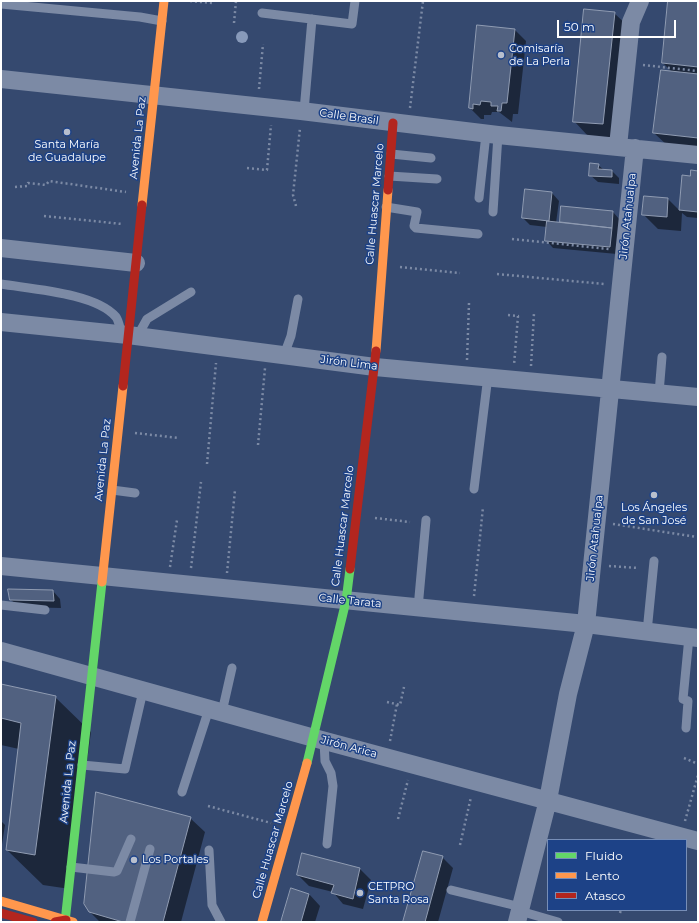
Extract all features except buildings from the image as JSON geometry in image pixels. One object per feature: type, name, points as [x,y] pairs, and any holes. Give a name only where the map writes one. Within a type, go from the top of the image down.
[{"type":"main road","name":"Avenida La Paz","points":[[68,921],[71,867],[164,1]]},
{"type":"main road","name":"Calle Huascar Marcelo","points":[[262,922],[289,828],[319,739],[346,600],[374,367],[391,154],[400,124]]},
{"type":"main road","points":[[1,901],[68,921]]},
{"type":"main road","points":[[1,913],[33,922]]},
{"type":"main road","points":[[55,922],[68,921]]},
{"type":"street","name":"Jirón Atahualpa","points":[[520,913],[548,800],[568,694],[586,624],[625,250],[627,64],[631,22],[640,1]]},
{"type":"street","name":"Calle Brasil","points":[[1,79],[303,111],[492,135],[698,155]]},
{"type":"street","points":[[1,248],[136,263]]},
{"type":"street","name":"Jirón Lima","points":[[1,322],[129,336],[374,367],[488,376],[698,397]]},
{"type":"street","name":"Calle Tarata","points":[[1,566],[586,624],[693,637]]},
{"type":"street","name":"Jirón Arica","points":[[1,651],[215,711],[698,841]]},
{"type":"lane","points":[[262,13],[352,24],[355,1]]},
{"type":"lane","points":[[1,4],[140,17],[162,21]]},
{"type":"lane","points":[[303,111],[312,19]]},
{"type":"lane","points":[[479,198],[492,135]]},
{"type":"lane","points":[[492,135],[494,212]]},
{"type":"lane","points":[[391,154],[431,158]]},
{"type":"lane","points":[[390,176],[437,179]]},
{"type":"lane","points":[[386,207],[417,212],[414,226],[416,228],[478,234]]},
{"type":"lane","points":[[1,284],[71,295],[103,307],[116,318],[129,336],[147,319],[191,292]]},
{"type":"lane","points":[[284,355],[291,336],[298,299]]},
{"type":"lane","points":[[659,393],[662,357]]},
{"type":"lane","points":[[474,489],[488,376]]},
{"type":"lane","points":[[112,490],[135,493]]},
{"type":"lane","points":[[418,608],[426,520]]},
{"type":"lane","points":[[647,632],[654,561]]},
{"type":"lane","points":[[1,605],[45,610]]},
{"type":"lane","points":[[686,728],[688,701],[683,699],[693,637]]},
{"type":"lane","points":[[182,792],[232,668]]},
{"type":"lane","points":[[82,765],[126,769],[143,691]]},
{"type":"lane","points":[[319,739],[325,761],[331,773],[333,786],[327,844]]},
{"type":"lane","points":[[71,867],[114,872],[117,871],[131,839]]},
{"type":"lane","points":[[130,922],[150,849]]},
{"type":"lane","points":[[209,850],[212,905],[221,922]]},
{"type":"lane","points":[[451,890],[520,913],[558,922]]},
{"type":"path","points":[[190,1],[212,3]]},
{"type":"path","points":[[234,22],[236,1]]},
{"type":"path","points":[[400,124],[423,1]]},
{"type":"path","points":[[247,168],[267,170],[263,44]]},
{"type":"path","points":[[627,64],[698,71]]},
{"type":"path","points":[[296,206],[292,195],[303,111]]},
{"type":"path","points":[[15,187],[27,186],[28,183],[46,185],[49,181],[131,193]]},
{"type":"path","points":[[44,216],[127,224]]},
{"type":"path","points":[[512,239],[625,250]]},
{"type":"path","points":[[382,265],[460,273]]},
{"type":"path","points":[[497,274],[621,286]]},
{"type":"path","points":[[466,374],[469,303]]},
{"type":"path","points":[[522,380],[534,313]]},
{"type":"path","points":[[508,315],[518,316],[522,380]]},
{"type":"path","points":[[207,464],[218,347]]},
{"type":"path","points":[[258,445],[266,353]]},
{"type":"path","points":[[118,431],[179,438]]},
{"type":"path","points":[[190,572],[201,482]]},
{"type":"path","points":[[226,575],[235,490]]},
{"type":"path","points":[[474,600],[483,507]]},
{"type":"path","points":[[356,517],[410,522]]},
{"type":"path","points":[[170,570],[177,520]]},
{"type":"path","points":[[596,522],[697,536]]},
{"type":"path","points":[[592,565],[638,568]]},
{"type":"path","points":[[387,702],[400,705],[404,687]]},
{"type":"path","points":[[386,757],[397,704]]},
{"type":"path","points":[[684,758],[698,764]]},
{"type":"path","points":[[398,819],[412,764]]},
{"type":"path","points":[[680,836],[698,775]]},
{"type":"path","points":[[460,845],[474,780]]},
{"type":"path","points":[[208,806],[289,828]]},
{"type":"traffic: fast","points":[[307,763],[346,601],[350,569]]},
{"type":"traffic: fast","points":[[65,922],[102,582]]},
{"type":"traffic: slow","points":[[142,205],[164,1]]},
{"type":"traffic: slow","points":[[376,351],[388,190]]},
{"type":"traffic: slow","points":[[102,582],[123,386]]},
{"type":"traffic: slow","points":[[262,922],[307,763]]},
{"type":"traffic: slow","points":[[1,901],[73,922]]},
{"type":"traffic: jam","points":[[388,190],[393,123]]},
{"type":"traffic: jam","points":[[123,386],[142,205]]},
{"type":"traffic: jam","points":[[350,569],[376,351]]},
{"type":"traffic: jam","points":[[1,913],[33,922]]},
{"type":"traffic: jam","points":[[55,922],[66,920]]},
{"type":"place","name":"Comisaría de La Perla","points":[[501,55]]},
{"type":"place","name":"Santa María de Guadalupe","points":[[67,132]]},
{"type":"place","name":"Los Ángeles de San José","points":[[654,495]]},
{"type":"place","name":"Los Portales","points":[[134,860]]},
{"type":"place","name":"CETPRO Santa Rosa","points":[[360,893]]}]
